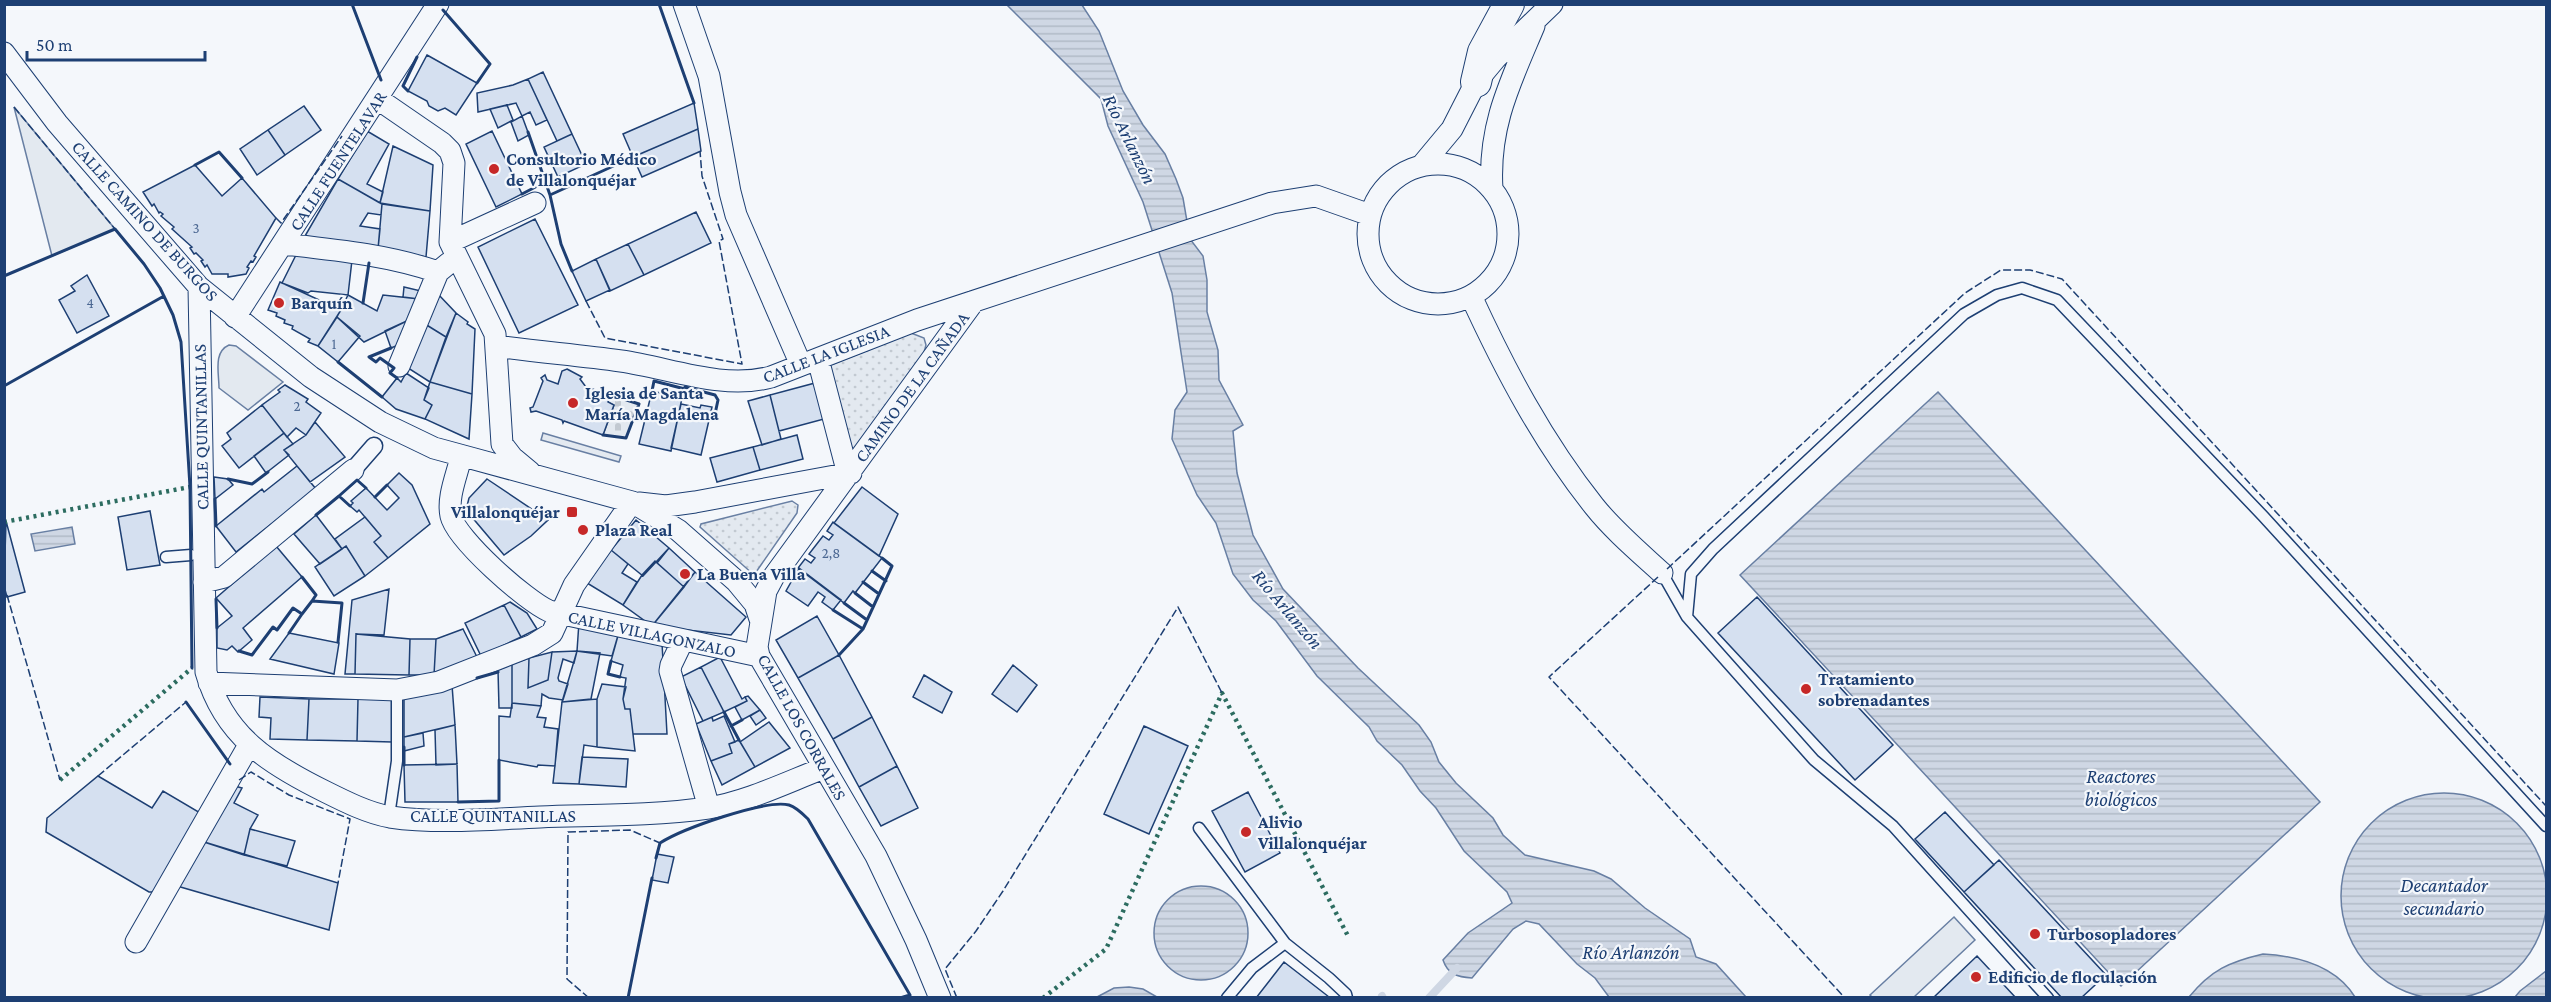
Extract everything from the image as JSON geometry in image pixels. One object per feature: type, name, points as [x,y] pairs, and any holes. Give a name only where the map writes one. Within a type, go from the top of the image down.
[{"type":"main road","points":[[1476,82],[1483,52],[1509,4]]},
{"type":"street","name":"CALLE FUENTELAVAR","points":[[235,317],[438,4]]},
{"type":"street","points":[[684,4],[709,76],[736,214],[810,362],[849,473]]},
{"type":"street","points":[[1422,165],[1456,166],[1476,175],[1492,189],[1503,207],[1508,223],[1507,250],[1499,271],[1484,288],[1471,296],[1443,305],[1421,303],[1400,294],[1383,279],[1372,260],[1367,238],[1370,215],[1379,195],[1394,179],[1422,165],[1452,129],[1476,82],[1496,58],[1552,4]]},
{"type":"street","points":[[1492,189],[1491,152],[1494,131],[1512,78],[1537,20]]},
{"type":"street","name":"CALLE CAMINO DE BURGOS","points":[[4,53],[57,123],[200,287],[311,377],[380,422],[417,441],[472,460]]},
{"type":"street","points":[[378,99],[442,143],[450,152],[454,163],[453,250],[491,324],[496,346],[499,428],[502,444],[522,467],[535,476]]},
{"type":"street","name":"CALLE LA IGLESIA","points":[[496,346],[622,361],[730,381],[753,382],[917,320],[1272,203],[1316,196],[1370,215]]},
{"type":"street","points":[[399,366],[438,272],[453,250],[535,203]]},
{"type":"street","points":[[284,244],[356,252],[409,262],[438,272]]},
{"type":"street","name":"CALLE QUINTANILLAS","points":[[200,287],[205,660],[215,700],[229,723],[249,745],[277,766],[351,805],[389,816],[451,820],[639,814],[709,807],[752,796],[824,768]]},
{"type":"street","points":[[1471,296],[1497,351],[1547,441],[1595,507],[1662,573]]},
{"type":"street","name":"CAMINO DE LA CAÑADA","points":[[760,619],[757,592],[774,576],[818,518],[974,302]]},
{"type":"street","points":[[917,320],[928,323],[936,329],[940,338],[939,350]]},
{"type":"street","points":[[472,460],[491,459],[502,444]]},
{"type":"street","points":[[204,582],[225,577],[353,470],[374,446]]},
{"type":"street","points":[[472,460],[632,502],[682,534],[757,592]]},
{"type":"street","points":[[472,460],[450,502],[453,521],[467,540],[519,593],[537,606],[561,613],[574,585],[632,502]]},
{"type":"street","name":"CAMINO DE LA CAÑADA","points":[[632,502],[666,506],[849,473]]},
{"type":"street","points":[[795,483],[809,492],[817,502],[818,518]]},
{"type":"street","points":[[682,534],[683,521],[695,502]]},
{"type":"street","name":"CALLE VILLAGONZALO","points":[[209,683],[397,690],[439,682],[539,642],[552,633],[561,613],[759,656]]},
{"type":"street","name":"CALLE LOS CORRALES","points":[[760,619],[757,647],[759,656],[876,856],[916,940],[939,998]]},
{"type":"street","points":[[683,640],[670,671],[709,807]]},
{"type":"street","points":[[136,942],[249,745]]},
{"type":"lane","points":[[1687,617],[1691,574],[1713,549],[1964,314],[1997,296],[2022,288],[2057,300],[2263,516],[2547,826]]},
{"type":"lane","points":[[166,557],[191,555]]},
{"type":"lane","points":[[1662,573],[1687,617],[1814,760],[1893,826],[2048,998]]},
{"type":"lane","points":[[389,816],[397,761],[397,690]]},
{"type":"lane","points":[[1199,828],[1285,942],[1329,978],[1346,994],[1347,998]]},
{"type":"lane","points":[[1227,998],[1252,968],[1285,942]]},
{"type":"green space","points":[[14,107],[115,229],[52,256]]},
{"type":"green space","points":[[911,333],[924,338],[926,345],[923,356],[853,452],[828,366]]},
{"type":"green space","points":[[229,345],[236,346],[283,382],[248,410],[219,388],[219,358],[224,348]]},
{"type":"green space","points":[[611,395],[639,404],[626,438],[603,435],[614,405],[608,402]]},
{"type":"green space","points":[[543,433],[621,456],[619,462],[541,440]]},
{"type":"green space","points":[[792,501],[798,505],[797,513],[754,575],[700,527],[701,524]]},
{"type":"green space","points":[[1954,917],[1975,940],[1914,997],[1872,997],[1870,995]]},
{"type":"water","name":"Río Arlanzón","points":[[1007,5],[1082,5],[1099,31],[1123,91],[1143,125],[1165,154],[1183,198],[1190,239],[1203,256],[1207,280],[1207,312],[1218,350],[1219,380],[1243,425],[1233,431],[1237,473],[1253,535],[1283,589],[1358,668],[1419,725],[1431,742],[1439,762],[1456,783],[1493,818],[1503,835],[1525,855],[1594,871],[1611,879],[1645,908],[1690,939],[1696,957],[1716,964],[1746,997],[1609,997],[1595,978],[1577,964],[1539,924],[1526,921],[1513,929],[1472,978],[1458,976],[1445,965],[1443,960],[1468,933],[1512,903],[1507,892],[1464,851],[1436,808],[1420,791],[1402,765],[1377,741],[1369,727],[1317,676],[1276,621],[1253,600],[1233,574],[1216,523],[1197,495],[1172,439],[1175,410],[1187,392],[1172,293],[1143,202],[1108,126],[1101,99]]},
{"type":"water","name":"Reactores biológicos","points":[[1938,392],[2320,802],[2121,986],[1740,575]]},
{"type":"water","points":[[72,527],[75,544],[35,551],[31,534]]},
{"type":"water","name":"Decantador secundario","points":[[2444,793],[2464,795],[2483,801],[2517,823],[2539,857],[2545,876],[2547,896],[2545,916],[2539,935],[2517,969],[2483,991],[2464,997],[2444,999],[2424,997],[2405,991],[2371,969],[2349,935],[2343,916],[2341,896],[2343,876],[2349,857],[2371,823],[2405,801],[2424,795]]},
{"type":"water","points":[[1201,886],[1219,889],[1234,900],[1245,915],[1248,933],[1245,951],[1234,966],[1219,977],[1201,980],[1183,977],[1168,966],[1157,951],[1154,933],[1157,915],[1168,900],[1183,889]]},
{"type":"water","points":[[2263,954],[2289,957],[2315,964],[2337,977],[2355,997],[2189,997],[2205,980],[2221,968]]},
{"type":"water","points":[[2546,971],[2546,997],[2515,997],[2520,991]]},
{"type":"water","points":[[1114,988],[1143,989],[1157,997],[1097,997]]},
{"type":"building","points":[[427,55],[477,83],[456,115],[445,108],[438,111],[429,106],[427,101],[408,91]]},
{"type":"building","points":[[543,72],[572,134],[557,141],[528,79]]},
{"type":"building","points":[[528,79],[547,120],[536,125],[530,112],[522,116],[516,103],[478,112],[477,93],[513,85]]},
{"type":"building","points":[[694,103],[698,129],[633,157],[623,134]]},
{"type":"building","points":[[507,105],[513,120],[498,128],[490,109]]},
{"type":"building","points":[[304,106],[321,130],[285,155],[268,130]]},
{"type":"building","points":[[522,116],[529,135],[518,141],[511,122]]},
{"type":"building","points":[[698,129],[701,151],[642,177],[633,157]]},
{"type":"building","points":[[268,130],[285,155],[257,175],[240,149]]},
{"type":"building","points":[[367,131],[389,144],[367,184],[383,192],[380,203],[338,179]]},
{"type":"building","name":"Consultorio Médico de Villalonquéjar","points":[[492,131],[522,194],[496,207],[466,144]]},
{"type":"building","points":[[572,134],[586,164],[558,177],[544,147]]},
{"type":"building","points":[[393,146],[433,165],[430,211],[380,203]]},
{"type":"building","points":[[195,165],[222,196],[242,178],[276,218],[254,256],[256,257],[247,267],[249,268],[246,274],[228,277],[228,274],[212,274],[207,265],[205,267],[201,261],[203,260],[196,253],[194,254],[190,248],[192,247],[161,216],[163,214],[159,213],[154,204],[152,206],[143,192]]},
{"type":"building","points":[[338,179],[382,204],[381,215],[368,213],[360,226],[380,229],[378,249],[305,236]]},
{"type":"building","points":[[382,204],[430,211],[426,257],[378,249]]},
{"type":"building","points":[[696,212],[711,243],[644,275],[628,244]]},
{"type":"building","points":[[535,219],[578,305],[519,333],[478,247]]},
{"type":"building","points":[[628,244],[644,275],[610,291],[596,259]]},
{"type":"building","points":[[296,255],[352,260],[348,295],[311,291],[308,293],[282,283]]},
{"type":"building","points":[[596,259],[610,290],[586,301],[572,271]]},
{"type":"building","points":[[87,275],[109,316],[77,333],[59,300],[75,291],[71,286]]},
{"type":"building","points":[[280,282],[341,310],[318,346],[308,342],[310,339],[292,329],[293,326],[284,323],[285,320],[276,316],[277,313],[268,310]]},
{"type":"building","points":[[404,287],[421,291],[419,299],[403,297]]},
{"type":"building","points":[[437,293],[456,313],[446,337],[425,324]]},
{"type":"building","points":[[348,295],[377,311],[383,295],[419,299],[409,320],[364,342],[337,317]]},
{"type":"building","points":[[456,313],[475,329],[472,394],[430,382]]},
{"type":"building","points":[[337,317],[360,336],[338,362],[318,346]]},
{"type":"building","points":[[409,320],[401,344],[391,348],[385,331]]},
{"type":"building","points":[[425,324],[446,337],[430,382],[408,368]]},
{"type":"building","name":"Iglesia de Santa María Magdalena","points":[[567,369],[582,377],[580,379],[586,387],[611,395],[608,402],[614,405],[603,435],[564,421],[563,423],[562,420],[536,411],[531,412],[530,408],[533,407],[543,381],[541,378],[545,375],[547,380],[558,384],[562,371]]},
{"type":"building","points":[[406,373],[429,388],[424,400],[432,405],[425,419],[396,409],[382,397],[397,378],[401,382]]},
{"type":"building","points":[[430,382],[472,394],[469,439],[425,419],[432,405],[424,400]]},
{"type":"building","points":[[815,383],[824,419],[779,431],[770,395]]},
{"type":"building","points":[[285,385],[308,399],[306,402],[321,413],[306,435],[296,428],[287,437],[262,405],[280,392],[278,390]]},
{"type":"building","points":[[652,391],[682,398],[671,451],[639,444]]},
{"type":"building","points":[[770,395],[781,439],[762,445],[748,401]]},
{"type":"building","points":[[681,404],[700,408],[701,405],[712,407],[701,455],[671,448]]},
{"type":"building","points":[[262,405],[284,433],[239,468],[222,446],[231,439],[227,433]]},
{"type":"building","points":[[315,422],[345,457],[310,482],[284,450],[306,435]]},
{"type":"building","points":[[284,433],[293,444],[284,450],[289,455],[266,473],[254,456]]},
{"type":"building","points":[[797,435],[803,459],[760,470],[753,447]]},
{"type":"building","points":[[753,447],[760,470],[717,482],[710,458]]},
{"type":"building","points":[[297,466],[316,489],[236,552],[216,526],[262,489],[264,492]]},
{"type":"building","points":[[399,473],[412,485],[430,524],[388,558],[374,542],[381,536],[359,510],[357,512],[350,506],[353,503],[351,501],[366,488],[387,510],[399,498],[387,485]]},
{"type":"building","points":[[214,477],[228,479],[233,485],[215,499]]},
{"type":"building","points":[[487,479],[548,520],[531,536],[504,555],[471,516],[467,506],[469,498]]},
{"type":"building","points":[[862,487],[898,514],[879,556],[834,523]]},
{"type":"building","points":[[150,511],[160,565],[127,570],[118,517]]},
{"type":"building","points":[[316,515],[342,549],[320,564],[294,534]]},
{"type":"building","points":[[365,517],[381,536],[374,542],[388,558],[365,576],[346,546],[342,549],[335,539]]},
{"type":"building","points":[[636,520],[669,548],[643,576],[611,550]]},
{"type":"building","points":[[6,521],[25,592],[7,597],[4,586]]},
{"type":"building","points":[[833,522],[882,558],[855,593],[853,591],[844,603],[798,568],[805,559],[811,563],[815,558],[809,554],[823,536],[829,540],[833,535],[827,531]]},
{"type":"building","points":[[276,546],[302,577],[243,628],[252,640],[238,652],[232,646],[227,650],[217,648],[217,628],[232,616],[216,598]]},
{"type":"building","points":[[346,546],[365,576],[334,596],[315,567]]},
{"type":"building","points":[[669,548],[695,572],[684,587],[657,563]]},
{"type":"building","points":[[611,550],[628,564],[622,573],[637,582],[623,605],[587,583]]},
{"type":"building","points":[[655,561],[684,587],[652,626],[623,605],[642,575]]},
{"type":"building","points":[[799,568],[841,600],[833,610],[822,602],[825,597],[818,592],[808,606],[786,591]]},
{"type":"building","points":[[695,572],[746,617],[731,635],[652,626]]},
{"type":"building","points":[[389,589],[384,635],[356,634],[355,674],[345,674],[352,600]]},
{"type":"building","name":"Tratamiento sobrenadantes","points":[[1757,597],[1893,745],[1855,780],[1718,633]]},
{"type":"building","points":[[510,602],[527,613],[537,629],[521,637],[504,605]]},
{"type":"building","points":[[504,605],[521,637],[481,656],[465,623]]},
{"type":"building","points":[[817,616],[839,655],[798,678],[776,640]]},
{"type":"building","points":[[579,622],[619,632],[612,656],[577,651]]},
{"type":"building","points":[[463,629],[477,657],[434,675],[436,639]]},
{"type":"building","points":[[619,632],[662,643],[667,734],[633,734],[630,709],[625,709],[623,699],[626,678],[620,677],[623,665],[611,661]]},
{"type":"building","points":[[289,633],[339,643],[334,674],[270,659]]},
{"type":"building","points":[[356,634],[410,639],[409,675],[355,674]]},
{"type":"building","points":[[410,639],[436,639],[434,675],[409,675]]},
{"type":"building","points":[[577,651],[574,663],[563,659],[558,678],[559,681],[568,684],[563,700],[549,698],[542,694],[541,706],[512,703],[512,664],[529,658],[528,688],[548,680],[552,652]]},
{"type":"building","points":[[577,651],[600,653],[591,699],[562,702]]},
{"type":"building","points":[[552,652],[548,680],[528,688],[529,658]]},
{"type":"building","points":[[839,655],[872,717],[833,739],[798,678]]},
{"type":"building","points":[[720,657],[742,699],[745,697],[747,701],[724,712],[701,667]]},
{"type":"building","points":[[512,664],[512,708],[499,708],[498,670]]},
{"type":"building","points":[[1013,665],[1037,685],[1017,712],[992,694]]},
{"type":"building","points":[[701,667],[724,712],[703,721],[681,677]]},
{"type":"building","points":[[924,675],[952,692],[942,713],[913,697]]},
{"type":"building","points":[[602,684],[626,687],[623,699],[625,709],[630,709],[635,751],[597,747],[597,699]]},
{"type":"building","points":[[452,685],[455,725],[404,737],[404,697]]},
{"type":"building","points":[[748,696],[760,710],[742,720],[735,707],[747,701],[745,697]]},
{"type":"building","points":[[260,697],[309,699],[307,740],[270,739],[271,718],[259,717]]},
{"type":"building","points":[[309,699],[358,699],[357,741],[307,740]]},
{"type":"building","points":[[358,699],[393,699],[392,742],[357,741]]},
{"type":"building","points":[[597,699],[597,747],[584,745],[579,784],[553,783],[562,702]]},
{"type":"building","points":[[512,703],[541,706],[537,717],[546,718],[544,727],[558,729],[555,766],[538,765],[537,767],[499,760],[499,716],[510,717]]},
{"type":"building","points":[[760,710],[766,718],[756,725],[750,716]]},
{"type":"building","points":[[724,716],[735,742],[729,744],[732,753],[711,761],[696,724],[712,717],[713,721]]},
{"type":"building","points":[[872,717],[897,766],[859,787],[833,739]]},
{"type":"building","points":[[769,722],[790,748],[755,767],[740,742]]},
{"type":"building","points":[[455,725],[457,764],[436,765],[435,730]]},
{"type":"building","points":[[1144,726],[1188,746],[1149,834],[1104,814]]},
{"type":"building","points":[[423,733],[424,746],[404,751],[404,737]]},
{"type":"building","points":[[739,740],[755,767],[722,785],[711,761],[732,753],[729,744]]},
{"type":"building","points":[[582,757],[628,759],[626,787],[579,784]]},
{"type":"building","points":[[457,764],[458,802],[405,802],[404,765]]},
{"type":"building","points":[[897,766],[918,808],[881,826],[859,787]]},
{"type":"building","points":[[98,776],[152,808],[163,791],[202,814],[157,892],[149,892],[46,832],[47,818]]},
{"type":"building","points":[[231,785],[242,788],[234,803],[258,815],[250,829],[244,855],[201,841]]},
{"type":"building","name":"Alivio Villalonquéjar","points":[[1248,792],[1280,853],[1245,872],[1212,811]]},
{"type":"building","points":[[1945,812],[1994,865],[1964,892],[1915,839]]},
{"type":"building","points":[[250,829],[295,841],[287,866],[244,855]]},
{"type":"building","points":[[201,841],[338,883],[329,930],[177,886]]},
{"type":"building","points":[[657,854],[674,857],[668,883],[652,880]]},
{"type":"building","name":"Turbosopladores","points":[[1999,860],[2106,975],[2081,998],[2062,998],[1964,892]]},
{"type":"building","name":"Edificio de floculación","points":[[1977,956],[2016,998],[1933,998]]},
{"type":"building","points":[[1284,962],[1329,997],[1256,998]]},
{"type":"waterway","points":[[1429,998],[1457,968]]},
{"type":"hedge","points":[[4,522],[190,487]]},
{"type":"hedge","points":[[60,780],[192,668]]},
{"type":"hedge","points":[[1043,998],[1106,949],[1222,693],[1348,936]]},
{"type":"fence","points":[[14,107],[115,229]]},
{"type":"fence","points":[[276,218],[281,223],[342,136]]},
{"type":"fence","points":[[586,301],[605,338],[742,364],[719,241],[723,239],[702,176],[700,151]]},
{"type":"fence","points":[[1667,569],[1965,293],[2001,270],[2030,270],[2062,279],[2546,806]]},
{"type":"fence","points":[[1658,577],[1549,677],[1845,998]]},
{"type":"fence","points":[[7,595],[60,780]]},
{"type":"fence","points":[[957,998],[945,969],[976,931],[1003,891],[1178,607],[1222,693]]},
{"type":"fence","points":[[98,776],[186,702]]},
{"type":"fence","points":[[239,780],[251,772],[289,795],[350,819],[338,883]]},
{"type":"fence","points":[[589,998],[567,979],[568,832],[630,830],[660,843]]},
{"type":"wall","points":[[352,4],[381,80]]},
{"type":"wall","points":[[659,4],[694,103]]},
{"type":"wall","points":[[443,10],[490,64],[477,83]]},
{"type":"wall","points":[[408,91],[403,86],[417,57]]},
{"type":"wall","points":[[528,132],[550,195]]},
{"type":"wall","points":[[195,165],[219,152],[242,178]]},
{"type":"wall","points":[[572,271],[561,244],[550,195],[633,157]]},
{"type":"wall","points":[[522,194],[545,182]]},
{"type":"wall","points":[[4,276],[115,229],[144,264],[160,288],[173,315],[181,342],[190,487],[192,668]]},
{"type":"wall","points":[[363,303],[369,263]]},
{"type":"wall","points":[[4,386],[164,296]]},
{"type":"wall","points":[[369,357],[391,348]]},
{"type":"wall","points":[[369,357],[376,362],[380,358],[394,368],[390,373],[397,378]]},
{"type":"wall","points":[[338,362],[382,397]]},
{"type":"wall","points":[[652,391],[654,381],[685,389]]},
{"type":"wall","points":[[682,398],[685,387],[715,395],[718,400],[715,414],[711,413]]},
{"type":"wall","points":[[603,435],[626,438],[639,404],[611,395]]},
{"type":"wall","points":[[228,479],[252,484],[268,472]]},
{"type":"wall","points":[[339,496],[357,480],[366,488]]},
{"type":"wall","points":[[375,497],[387,485]]},
{"type":"wall","points":[[316,515],[339,496],[350,506]]},
{"type":"wall","points":[[215,499],[216,526]]},
{"type":"wall","points":[[833,610],[863,629],[892,566],[882,558]]},
{"type":"wall","points":[[872,571],[886,581]]},
{"type":"wall","points":[[302,577],[316,595],[312,601]]},
{"type":"wall","points":[[863,582],[879,594]]},
{"type":"wall","points":[[855,593],[873,607]]},
{"type":"wall","points":[[216,599],[217,628]]},
{"type":"wall","points":[[302,614],[312,601],[342,603],[338,642]]},
{"type":"wall","points":[[844,603],[867,620]]},
{"type":"wall","points":[[239,651],[252,655],[273,627],[277,630],[293,608],[302,614],[289,633]]},
{"type":"wall","points":[[839,655],[863,629]]},
{"type":"wall","points":[[611,661],[608,674],[620,677]]},
{"type":"wall","points":[[477,678],[498,672]]},
{"type":"wall","points":[[186,702],[230,764]]},
{"type":"wall","points":[[724,712],[739,740]]},
{"type":"wall","points":[[731,726],[742,720]]},
{"type":"wall","points":[[404,747],[404,765]]},
{"type":"wall","points":[[458,802],[499,801],[499,760]]},
{"type":"wall","points":[[656,858],[660,843],[704,823],[762,806],[777,804],[794,807],[808,819],[910,995],[900,998]]},
{"type":"wall","points":[[628,998],[652,878]]},
{"type":"place","name":"Consultorio Médico de Villalonquéjar","points":[[494,169]]},
{"type":"place","name":"Barquín","points":[[279,303]]},
{"type":"place","name":"Iglesia de Santa María Magdalena","points":[[573,403]]},
{"type":"place","name":"Villalonquéjar","points":[[572,512]]},
{"type":"place","name":"Plaza Real","points":[[583,530]]},
{"type":"place","name":"La Buena Villa","points":[[685,574]]},
{"type":"place","name":"Tratamiento sobrenadantes","points":[[1806,689]]},
{"type":"place","name":"Alivio Villalonquéjar","points":[[1246,832]]},
{"type":"place","name":"Turbosopladores","points":[[2035,934]]},
{"type":"place","name":"Edificio de floculación","points":[[1976,977]]}]
